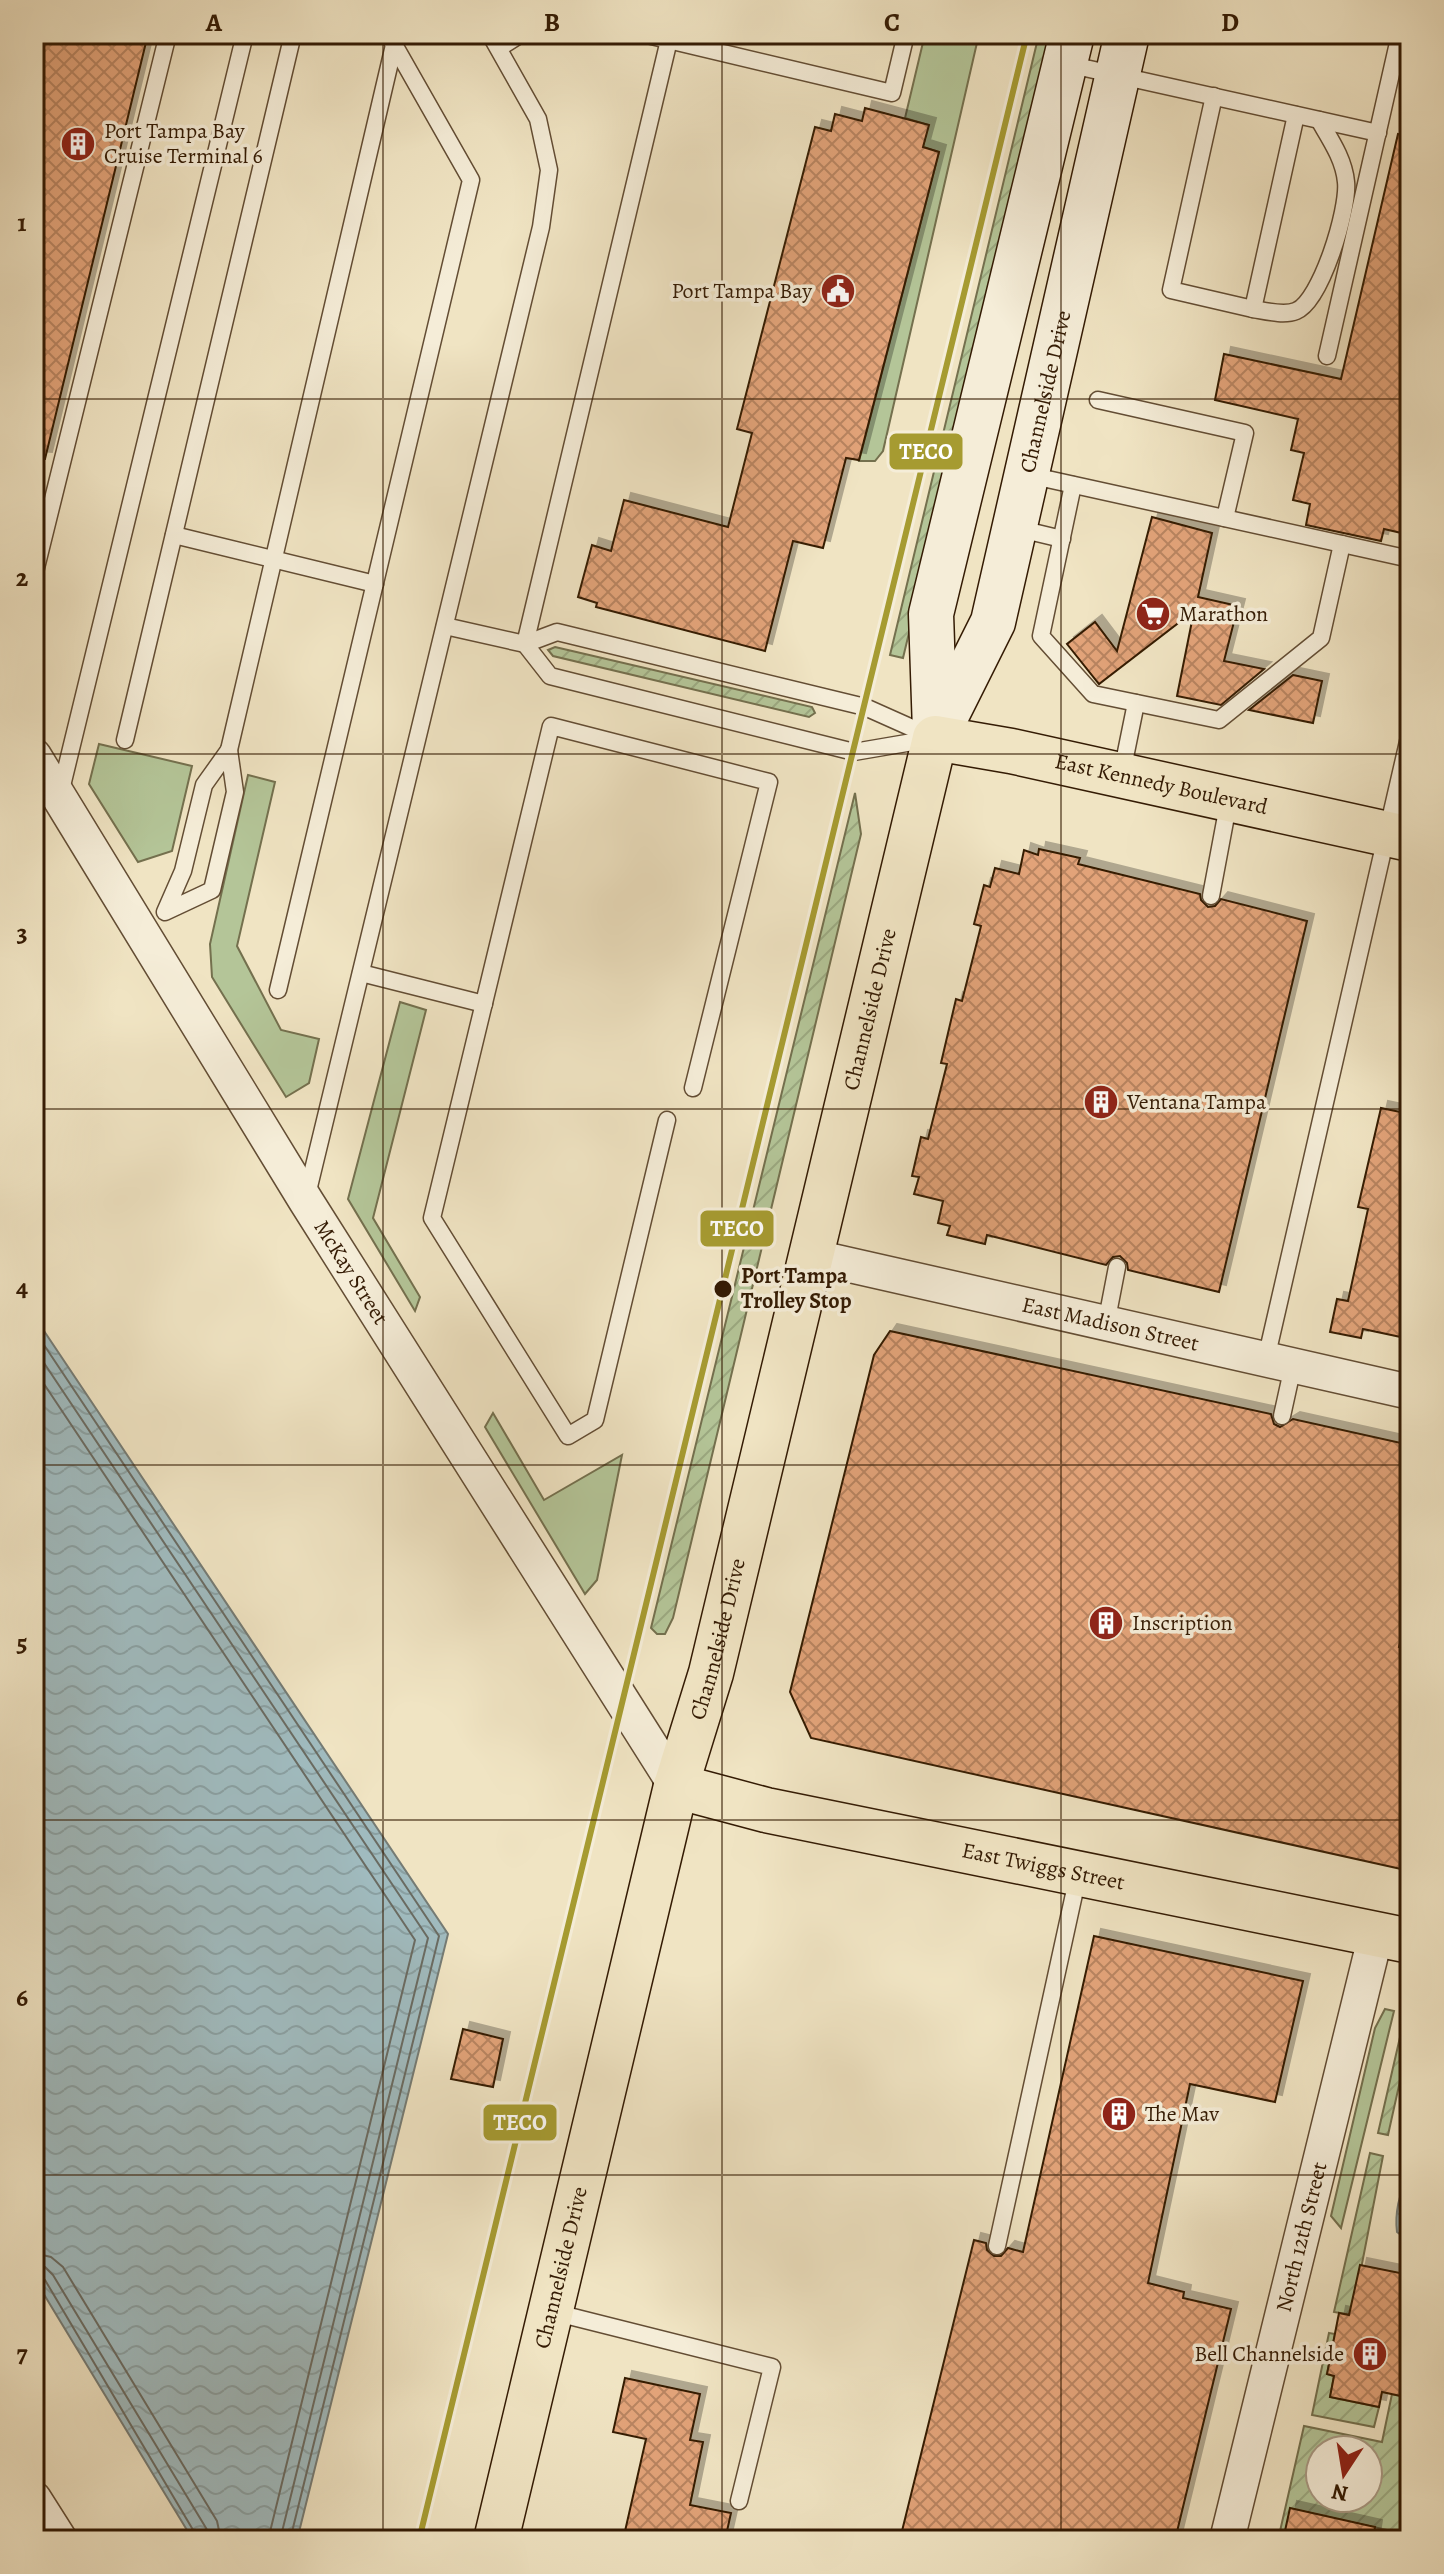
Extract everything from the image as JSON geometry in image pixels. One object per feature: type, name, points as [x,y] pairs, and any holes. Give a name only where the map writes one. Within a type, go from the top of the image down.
[{"type":"main road","name":"Channelside Drive","points":[[935,738],[931,614],[1069,49]]},
{"type":"main road","name":"Channelside Drive","points":[[496,2540],[553,2312],[676,1786],[711,1673],[935,738],[993,622],[1123,54]]},
{"type":"main road","name":"East Kennedy Boulevard","points":[[935,738],[1121,775],[1399,837]]},
{"type":"main road","name":"East Twiggs Street","points":[[676,1786],[766,1810],[1393,1937]]},
{"type":"street","name":"McKay Street","points":[[34,756],[60,797],[152,920],[306,1201],[676,1786]]},
{"type":"street","name":"East Madison Street","points":[[810,1256],[1410,1392]]},
{"type":"street","name":"North 12th Street","points":[[1227,2540],[1393,1937]]},
{"type":"street","points":[[34,2499],[60,2540]]},
{"type":"lane","points":[[34,576],[168,34]]},
{"type":"lane","points":[[60,797],[245,34]]},
{"type":"lane","points":[[125,740],[293,34]]},
{"type":"lane","points":[[306,1201],[541,227],[549,170],[538,119],[494,41],[521,34]]},
{"type":"lane","points":[[643,34],[892,93],[906,34]]},
{"type":"lane","points":[[1327,356],[1400,34]]},
{"type":"lane","points":[[152,920],[212,890],[235,792],[229,750],[391,40]]},
{"type":"lane","points":[[278,990],[471,180],[391,40]]},
{"type":"lane","points":[[525,644],[669,40]]},
{"type":"lane","points":[[1069,49],[1123,54],[1214,96],[1378,133]]},
{"type":"lane","points":[[1214,96],[1171,290],[1253,309],[1294,312],[1309,302],[1320,281],[1344,209],[1346,182],[1337,150],[1319,120]]},
{"type":"lane","points":[[1253,309],[1296,115]]},
{"type":"lane","points":[[1098,400],[1245,433],[1225,518]]},
{"type":"lane","points":[[1026,475],[1410,559]]},
{"type":"lane","points":[[1073,485],[1041,636],[1093,694],[1219,720],[1321,638],[1342,544]]},
{"type":"lane","points":[[1015,528],[1062,539]]},
{"type":"lane","points":[[174,535],[375,584]]},
{"type":"lane","points":[[445,626],[525,644],[557,632],[865,707],[935,738]]},
{"type":"lane","points":[[525,644],[550,676],[854,752],[935,738]]},
{"type":"lane","points":[[1121,775],[1136,703]]},
{"type":"lane","points":[[667,1120],[595,1420],[568,1436],[432,1218],[551,726],[769,782],[693,1088]]},
{"type":"lane","points":[[1282,1416],[1280,1363],[1399,837],[1410,733]]},
{"type":"lane","points":[[152,920],[183,871],[204,785],[229,750]]},
{"type":"lane","points":[[1211,896],[1230,800]]},
{"type":"lane","points":[[361,973],[484,1004]]},
{"type":"lane","points":[[1106,1324],[1117,1267]]},
{"type":"lane","points":[[997,2246],[1078,1873]]},
{"type":"lane","points":[[553,2312],[772,2367],[739,2501]]},
{"type":"green space","points":[[925,34],[979,34],[883,451],[875,461],[859,461],[939,152],[923,147],[928,125],[905,118]]},
{"type":"green space","points":[[1039,34],[1052,34],[903,658],[890,655]]},
{"type":"green space","points":[[555,647],[812,707],[815,713],[809,717],[553,656],[548,650]]},
{"type":"green space","points":[[99,744],[192,766],[172,851],[138,862],[89,784]]},
{"type":"green space","points":[[248,775],[275,782],[237,946],[281,1030],[319,1039],[309,1083],[286,1097],[212,977],[210,944]]},
{"type":"green space","points":[[855,793],[861,834],[673,1618],[665,1634],[657,1634],[651,1628]]},
{"type":"green space","points":[[400,1002],[426,1010],[373,1218],[420,1297],[415,1311],[348,1199]]},
{"type":"green space","points":[[493,1413],[544,1500],[622,1455],[597,1580],[585,1594],[485,1427]]},
{"type":"green space","points":[[1385,2009],[1394,2011],[1341,2228],[1331,2216],[1375,2028]]},
{"type":"green space","points":[[1406,2011],[1410,2012],[1410,2036],[1388,2135],[1378,2133]]},
{"type":"green space","points":[[1370,2153],[1383,2156],[1352,2315],[1334,2312]]},
{"type":"green space","points":[[1329,2333],[1335,2334],[1327,2374],[1334,2376],[1330,2397],[1379,2407],[1374,2427],[1312,2415]]},
{"type":"green space","points":[[1392,2394],[1410,2398],[1410,2535],[1314,2514],[1384,2514],[1384,2434]]},
{"type":"green space","points":[[1304,2426],[1343,2434],[1304,2434],[1304,2512],[1291,2509],[1283,2540],[1278,2540]]},
{"type":"water","points":[[34,1316],[448,1934],[297,2540],[193,2540],[34,2278]]},
{"type":"water","points":[[1410,2180],[1410,2242],[1397,2232],[1396,2226],[1400,2196]]},
{"type":"building","name":"Port Tampa Bay Cruise Terminal 6","points":[[34,34],[148,34],[45,459],[34,458]]},
{"type":"building","name":"Port Tampa Bay","points":[[865,108],[929,125],[923,147],[939,152],[859,460],[846,458],[823,548],[793,541],[765,651],[596,607],[597,603],[578,597],[592,545],[611,551],[624,500],[728,527],[752,433],[737,429],[815,127],[831,131],[835,114],[862,121]]},
{"type":"building","points":[[1398,134],[1410,136],[1410,535],[1384,529],[1381,541],[1306,525],[1310,504],[1293,500],[1304,453],[1291,450],[1298,419],[1215,400],[1224,354],[1341,379]]},
{"type":"building","points":[[1152,517],[1212,533],[1198,597],[1238,606],[1224,661],[1264,669],[1221,705],[1177,696],[1194,611],[1099,684],[1067,644],[1095,622],[1117,651]]},
{"type":"building","points":[[1293,675],[1322,681],[1313,723],[1249,710]]},
{"type":"building","name":"Ventana Tampa","points":[[1039,849],[1080,858],[1078,864],[1200,894],[1208,907],[1215,906],[1221,899],[1307,921],[1219,1292],[1128,1270],[1127,1263],[1120,1256],[1113,1257],[1106,1265],[987,1235],[985,1244],[947,1235],[950,1226],[938,1223],[943,1201],[914,1194],[919,1177],[912,1176],[921,1137],[928,1139],[947,1064],[941,1063],[956,999],[962,1001],[981,926],[974,924],[984,885],[990,887],[995,868],[1019,874],[1024,850],[1038,855]]},
{"type":"building","points":[[1381,1108],[1410,1114],[1410,1339],[1363,1329],[1361,1338],[1330,1332],[1337,1299],[1348,1301],[1368,1209],[1358,1207]]},
{"type":"building","name":"Inscription","points":[[890,1331],[1271,1414],[1274,1424],[1280,1427],[1293,1419],[1410,1445],[1410,1598],[1399,1647],[1410,1649],[1410,1871],[811,1738],[790,1692],[874,1355]]},
{"type":"building","points":[[1094,1936],[1303,1981],[1275,2102],[1190,2084],[1148,2283],[1184,2292],[1183,2298],[1231,2309],[1175,2540],[937,2540],[902,2531],[974,2240],[986,2243],[987,2250],[994,2256],[1001,2256],[1008,2248],[1023,2252]]},
{"type":"building","points":[[463,2029],[503,2039],[493,2087],[451,2079]]},
{"type":"building","name":"Bell Channelside","points":[[1360,2265],[1410,2275],[1410,2398],[1382,2392],[1379,2407],[1330,2397],[1334,2376],[1327,2374],[1339,2313],[1349,2315]]},
{"type":"building","points":[[625,2378],[700,2394],[690,2440],[703,2442],[690,2505],[731,2513],[725,2540],[623,2540],[646,2439],[613,2432]]},
{"type":"building","points":[[1290,2508],[1304,2511],[1304,2514],[1375,2527],[1373,2540],[1283,2540]]},
{"type":"transit line","name":"TECO","points":[[419,2540],[1027,34]]},
{"type":"place","name":"Port Tampa Bay Cruise Terminal 6","points":[[78,144]]},
{"type":"place","name":"Port Tampa Bay","points":[[838,291]]},
{"type":"place","name":"Marathon","points":[[1153,614]]},
{"type":"place","name":"Ventana Tampa","points":[[1101,1102]]},
{"type":"place","name":"Port Tampa Trolley Stop","points":[[723,1289]]},
{"type":"place","name":"Inscription","points":[[1106,1623]]},
{"type":"place","name":"The Mav","points":[[1119,2114]]},
{"type":"place","name":"Bell Channelside","points":[[1370,2354]]}]
